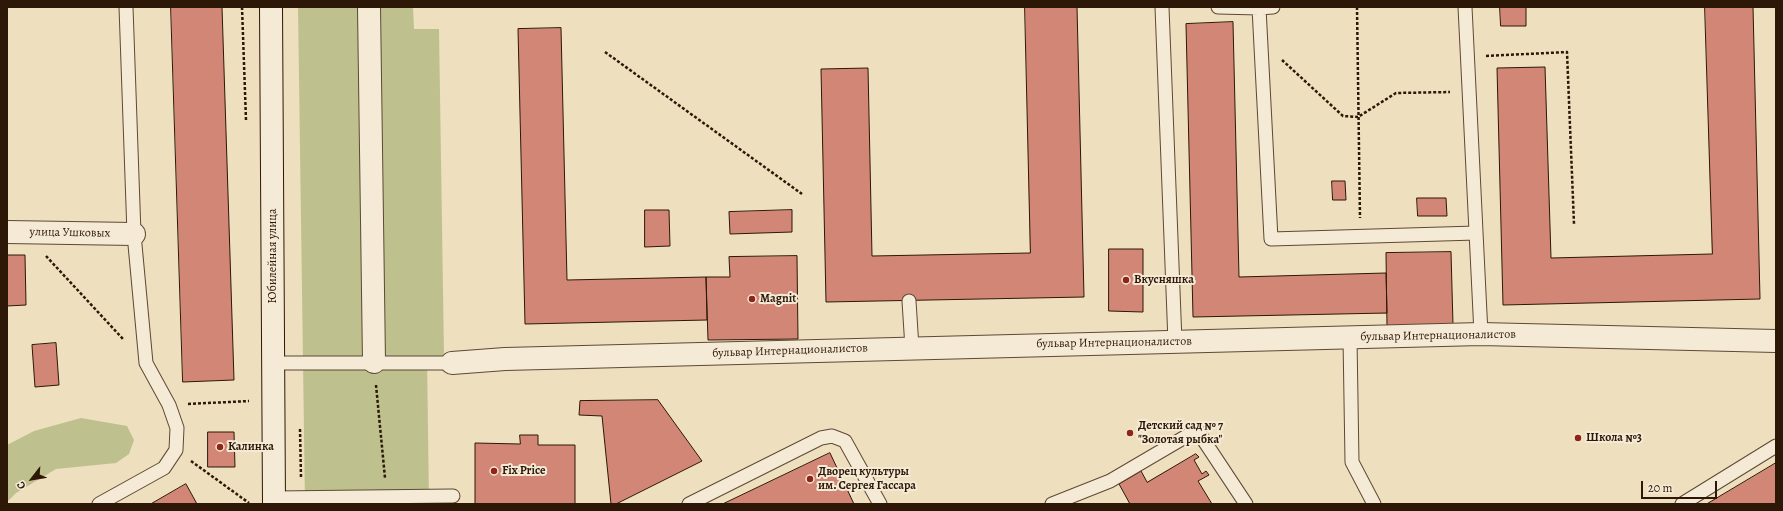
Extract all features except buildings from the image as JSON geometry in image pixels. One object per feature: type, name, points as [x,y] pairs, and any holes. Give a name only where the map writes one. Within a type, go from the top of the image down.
[{"type":"street","name":"Юбилейная улица","points":[[271,7],[274,501]]},
{"type":"street","points":[[369,7],[374,362]]},
{"type":"street","name":"улица Ушковых","points":[[16,232],[134,234]]},
{"type":"street","name":"бульвар Интернационалистов","points":[[452,362],[912,348],[1481,334],[1776,341]]},
{"type":"lane","points":[[100,504],[164,468],[176,450],[177,428],[169,405],[146,363],[134,234],[126,7]]},
{"type":"lane","points":[[1162,7],[1174,342]]},
{"type":"lane","points":[[1218,7],[1273,7]]},
{"type":"lane","points":[[1465,7],[1481,334]]},
{"type":"lane","points":[[1258,8],[1271,239],[1476,233]]},
{"type":"lane","points":[[909,300],[912,348]]},
{"type":"lane","points":[[1350,338],[1352,462],[1374,504]]},
{"type":"lane","points":[[273,363],[452,362]]},
{"type":"lane","points":[[1052,504],[1110,481],[1197,430],[1246,504]]},
{"type":"lane","points":[[689,504],[821,438],[832,436],[845,441],[880,504]]},
{"type":"lane","points":[[1682,504],[1776,446]]},
{"type":"lane","points":[[274,501],[453,496]]},
{"type":"path","points":[[1357,7],[1360,236]]},
{"type":"path","points":[[1260,39],[1343,116],[1358,117],[1396,93],[1469,92]]},
{"type":"path","points":[[605,52],[802,194]]},
{"type":"path","points":[[1467,56],[1567,52],[1574,224]]},
{"type":"path","points":[[16,232],[146,363]]},
{"type":"path","points":[[374,362],[387,497]]},
{"type":"path","points":[[169,405],[256,401]]},
{"type":"path","points":[[176,450],[249,503]]},
{"type":"green space","points":[[298,7],[413,7],[414,29],[439,29],[444,356],[427,356],[429,504],[305,504]]},
{"type":"green space","points":[[81,418],[127,426],[134,440],[129,454],[116,463],[56,469],[16,493],[7,502],[7,445],[34,431]]},
{"type":"place","name":"Вкусняшка","points":[[1126,280]]},
{"type":"place","name":"Magnit","points":[[752,299]]},
{"type":"place","name":"Детский сад № 7 \"Золотая рыбка\"","points":[[1130,433]]},
{"type":"place","name":"Школа №3","points":[[1578,438]]},
{"type":"place","name":"Калинка","points":[[220,447]]},
{"type":"place","name":"Fix Price","points":[[494,471]]},
{"type":"place","name":"Дворец культуры им. Сергея Гассара","points":[[810,479]]}]
